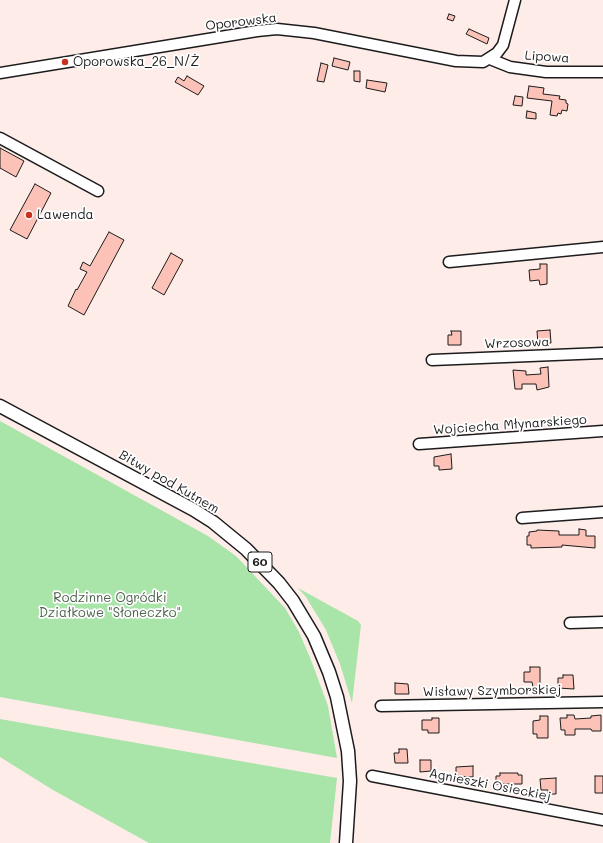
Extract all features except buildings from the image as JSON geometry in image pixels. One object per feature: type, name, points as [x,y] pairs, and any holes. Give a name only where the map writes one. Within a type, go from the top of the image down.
[{"type":"main road","name":"Bitwy pod Kutnem","points":[[0,406],[194,510],[236,540],[279,583],[293,601],[314,636],[329,672],[337,697],[348,751],[350,781],[346,843]]},
{"type":"street","points":[[490,59],[503,45],[515,0]]},
{"type":"street","name":"Oporowska","points":[[0,73],[277,29],[314,33],[456,61],[478,62],[490,59]]},
{"type":"street","name":"Lipowa","points":[[490,59],[510,67],[546,72],[603,72]]},
{"type":"street","points":[[0,138],[98,191]]},
{"type":"street","points":[[449,262],[603,246]]},
{"type":"street","name":"Wrzosowa","points":[[432,360],[603,353]]},
{"type":"street","name":"Wojciecha Młynarskiego","points":[[419,444],[603,432]]},
{"type":"street","points":[[522,518],[603,512]]},
{"type":"street","points":[[570,623],[603,622]]},
{"type":"street","name":"Wisławy Szymborskiej","points":[[381,706],[603,702]]},
{"type":"street","name":"Agnieszki Osieckiej","points":[[372,776],[603,820]]},
{"type":"green space","name":"Rodzinne Ogródki Działkowe \"Słoneczko\"","points":[[0,421],[208,536],[236,556],[285,608],[299,632],[328,706],[337,758],[0,697]]},
{"type":"green space","points":[[298,588],[358,621],[361,625],[352,703],[340,664],[326,630],[306,597]]},
{"type":"green space","points":[[0,719],[337,778],[330,843],[149,843],[53,790],[0,757]]},
{"type":"place","name":"Oporowska_26_N/Ż","points":[[65,62]]},
{"type":"place","name":"Lawenda","points":[[29,215]]}]
